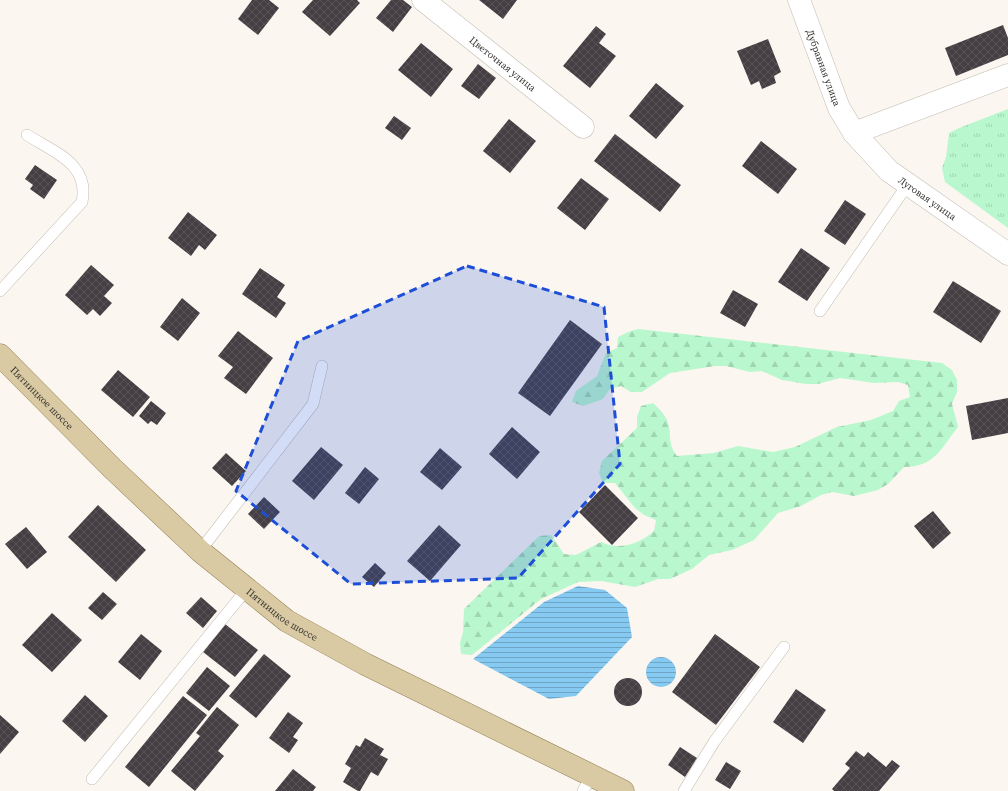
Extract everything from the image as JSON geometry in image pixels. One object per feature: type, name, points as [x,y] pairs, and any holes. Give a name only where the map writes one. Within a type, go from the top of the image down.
[{"type":"main road","name":"Пятницкое шоссе","points":[[0,355],[112,468],[200,551],[246,590],[287,621],[587,783],[623,791]]},
{"type":"street","name":"Цветочная улица","points":[[423,0],[583,127]]},
{"type":"street","name":"Дубравная улица","points":[[799,0],[839,108],[854,133]]},
{"type":"street","points":[[854,133],[1008,74]]},
{"type":"street","name":"Луговая улица","points":[[854,133],[889,171],[1008,254]]},
{"type":"lane","points":[[0,291],[82,202],[84,190],[81,176],[72,163],[27,135]]},
{"type":"lane","points":[[820,311],[908,184]]},
{"type":"lane","points":[[200,551],[313,404],[322,366]]},
{"type":"lane","points":[[92,779],[246,590]]},
{"type":"lane","points":[[684,791],[714,742],[784,647]]},
{"type":"highlighted area","points":[[467,266],[604,307],[620,464],[518,578],[351,584],[236,491],[298,341]]},
{"type":"green space","points":[[1008,109],[1008,228],[945,182],[942,168],[946,157],[949,133]]},
{"type":"green space","points":[[638,329],[942,363],[952,370],[957,380],[957,392],[952,404],[958,427],[942,449],[930,460],[923,464],[904,467],[888,484],[878,490],[854,496],[832,492],[821,495],[801,506],[778,513],[754,540],[732,550],[709,555],[692,569],[670,579],[658,579],[635,587],[601,581],[578,582],[541,599],[472,655],[461,654],[460,643],[463,632],[464,609],[539,536],[551,535],[564,554],[576,555],[601,542],[615,546],[629,545],[648,536],[654,531],[656,520],[644,515],[635,508],[615,483],[603,483],[599,473],[602,461],[637,428],[637,417],[641,406],[653,403],[664,415],[668,423],[672,447],[677,456],[714,453],[738,446],[773,452],[795,447],[837,427],[871,420],[893,411],[899,401],[910,397],[908,385],[898,382],[874,383],[840,378],[818,384],[806,384],[782,380],[762,371],[750,372],[726,366],[715,366],[670,373],[642,392],[631,392],[621,386],[610,389],[603,399],[583,406],[572,402],[576,391],[597,376],[606,353],[617,348],[618,337]]},
{"type":"water","points":[[578,586],[605,590],[627,608],[632,637],[576,696],[549,699],[473,659],[544,602]]},
{"type":"water","points":[[661,657],[672,661],[676,672],[672,683],[661,687],[650,683],[646,672],[650,661]]},
{"type":"building","points":[[252,0],[269,0],[279,8],[258,35],[238,19]]},
{"type":"building","points":[[313,0],[357,0],[360,3],[330,36],[302,12]]},
{"type":"building","points":[[391,0],[403,0],[412,7],[393,32],[376,18]]},
{"type":"building","points":[[479,0],[517,0],[503,19]]},
{"type":"building","points":[[1003,25],[1008,38],[1008,55],[956,76],[945,48]]},
{"type":"building","points":[[596,26],[606,34],[599,43],[616,56],[590,88],[563,66]]},
{"type":"building","points":[[768,39],[781,72],[774,76],[776,83],[762,89],[759,81],[751,85],[737,51]]},
{"type":"building","points":[[421,43],[453,69],[431,97],[398,70]]},
{"type":"building","points":[[478,64],[496,78],[479,99],[461,86]]},
{"type":"building","points":[[656,83],[684,106],[656,139],[629,116]]},
{"type":"building","points":[[394,116],[411,128],[402,140],[385,128]]},
{"type":"building","points":[[509,119],[536,141],[510,173],[483,151]]},
{"type":"building","points":[[615,134],[681,185],[660,212],[594,161]]},
{"type":"building","points":[[761,141],[797,169],[778,194],[742,166]]},
{"type":"building","points":[[35,165],[57,180],[44,199],[30,189],[33,185],[25,179]]},
{"type":"building","points":[[581,178],[609,199],[585,230],[557,208]]},
{"type":"building","points":[[845,200],[866,214],[845,245],[824,231]]},
{"type":"building","points":[[188,212],[217,235],[205,250],[199,245],[191,256],[168,238]]},
{"type":"building","points":[[801,248],[830,268],[807,301],[778,282]]},
{"type":"building","points":[[91,265],[114,285],[104,296],[112,303],[100,316],[93,309],[87,315],[65,295]]},
{"type":"building","points":[[260,268],[285,285],[277,297],[286,303],[276,318],[242,294]]},
{"type":"building","points":[[953,281],[1001,311],[981,343],[933,312]]},
{"type":"building","points":[[733,290],[758,304],[745,327],[720,313]]},
{"type":"building","points":[[182,298],[200,313],[178,341],[160,327]]},
{"type":"building","points":[[570,320],[602,344],[550,416],[518,393]]},
{"type":"building","points":[[238,331],[273,358],[246,394],[224,378],[233,367],[218,356]]},
{"type":"building","points":[[118,370],[150,397],[133,417],[101,390]]},
{"type":"building","points":[[1008,398],[1008,433],[972,440],[966,406]]},
{"type":"building","points":[[151,401],[166,413],[157,425],[151,421],[148,424],[139,416]]},
{"type":"building","points":[[512,427],[540,452],[517,479],[489,454]]},
{"type":"building","points":[[321,447],[343,465],[314,500],[292,481]]},
{"type":"building","points":[[440,448],[462,467],[442,490],[420,472]]},
{"type":"building","points":[[226,453],[246,471],[232,486],[212,468]]},
{"type":"building","points":[[365,467],[379,479],[359,504],[345,493]]},
{"type":"building","points":[[605,485],[638,518],[612,545],[579,512]]},
{"type":"building","points":[[264,497],[280,512],[264,529],[248,514]]},
{"type":"building","points":[[98,505],[146,550],[116,582],[68,537]]},
{"type":"building","points":[[933,511],[951,533],[933,549],[914,526]]},
{"type":"building","points":[[439,525],[461,545],[430,581],[407,561]]},
{"type":"building","points":[[26,527],[47,552],[27,569],[5,544]]},
{"type":"building","points":[[375,563],[386,573],[374,587],[362,577]]},
{"type":"building","points":[[103,592],[117,604],[102,620],[88,608]]},
{"type":"building","points":[[201,597],[217,611],[203,628],[186,613]]},
{"type":"building","points":[[52,613],[82,640],[52,672],[22,645]]},
{"type":"building","points":[[225,624],[258,650],[235,677],[203,652]]},
{"type":"building","points":[[141,634],[162,651],[140,680],[118,662]]},
{"type":"building","points":[[715,634],[760,667],[716,725],[672,692]]},
{"type":"building","points":[[264,654],[291,676],[256,718],[229,696]]},
{"type":"building","points":[[207,667],[230,686],[209,711],[186,693]]},
{"type":"building","points":[[628,678],[638,682],[642,692],[638,702],[628,706],[618,702],[614,692],[618,682]]},
{"type":"building","points":[[796,689],[826,710],[803,743],[773,722]]},
{"type":"building","points":[[85,695],[108,716],[85,742],[62,721]]},
{"type":"building","points":[[183,696],[207,715],[149,787],[125,767]]},
{"type":"building","points":[[217,707],[239,725],[218,751],[224,756],[195,791],[171,771],[200,736],[196,733]]},
{"type":"building","points":[[288,712],[303,723],[293,737],[298,740],[289,753],[269,738]]},
{"type":"building","points":[[0,715],[19,732],[0,754]]},
{"type":"building","points":[[365,738],[384,749],[380,755],[388,759],[378,776],[371,772],[360,791],[358,791],[343,782],[351,768],[345,764],[356,745],[360,747]]},
{"type":"building","points":[[680,747],[697,758],[685,777],[668,765]]},
{"type":"building","points":[[856,751],[864,757],[868,752],[886,767],[892,760],[900,766],[879,791],[834,791],[832,789],[850,768],[845,764]]},
{"type":"building","points":[[726,762],[741,771],[730,789],[715,780]]},
{"type":"building","points":[[293,769],[316,787],[313,791],[275,791]]}]
